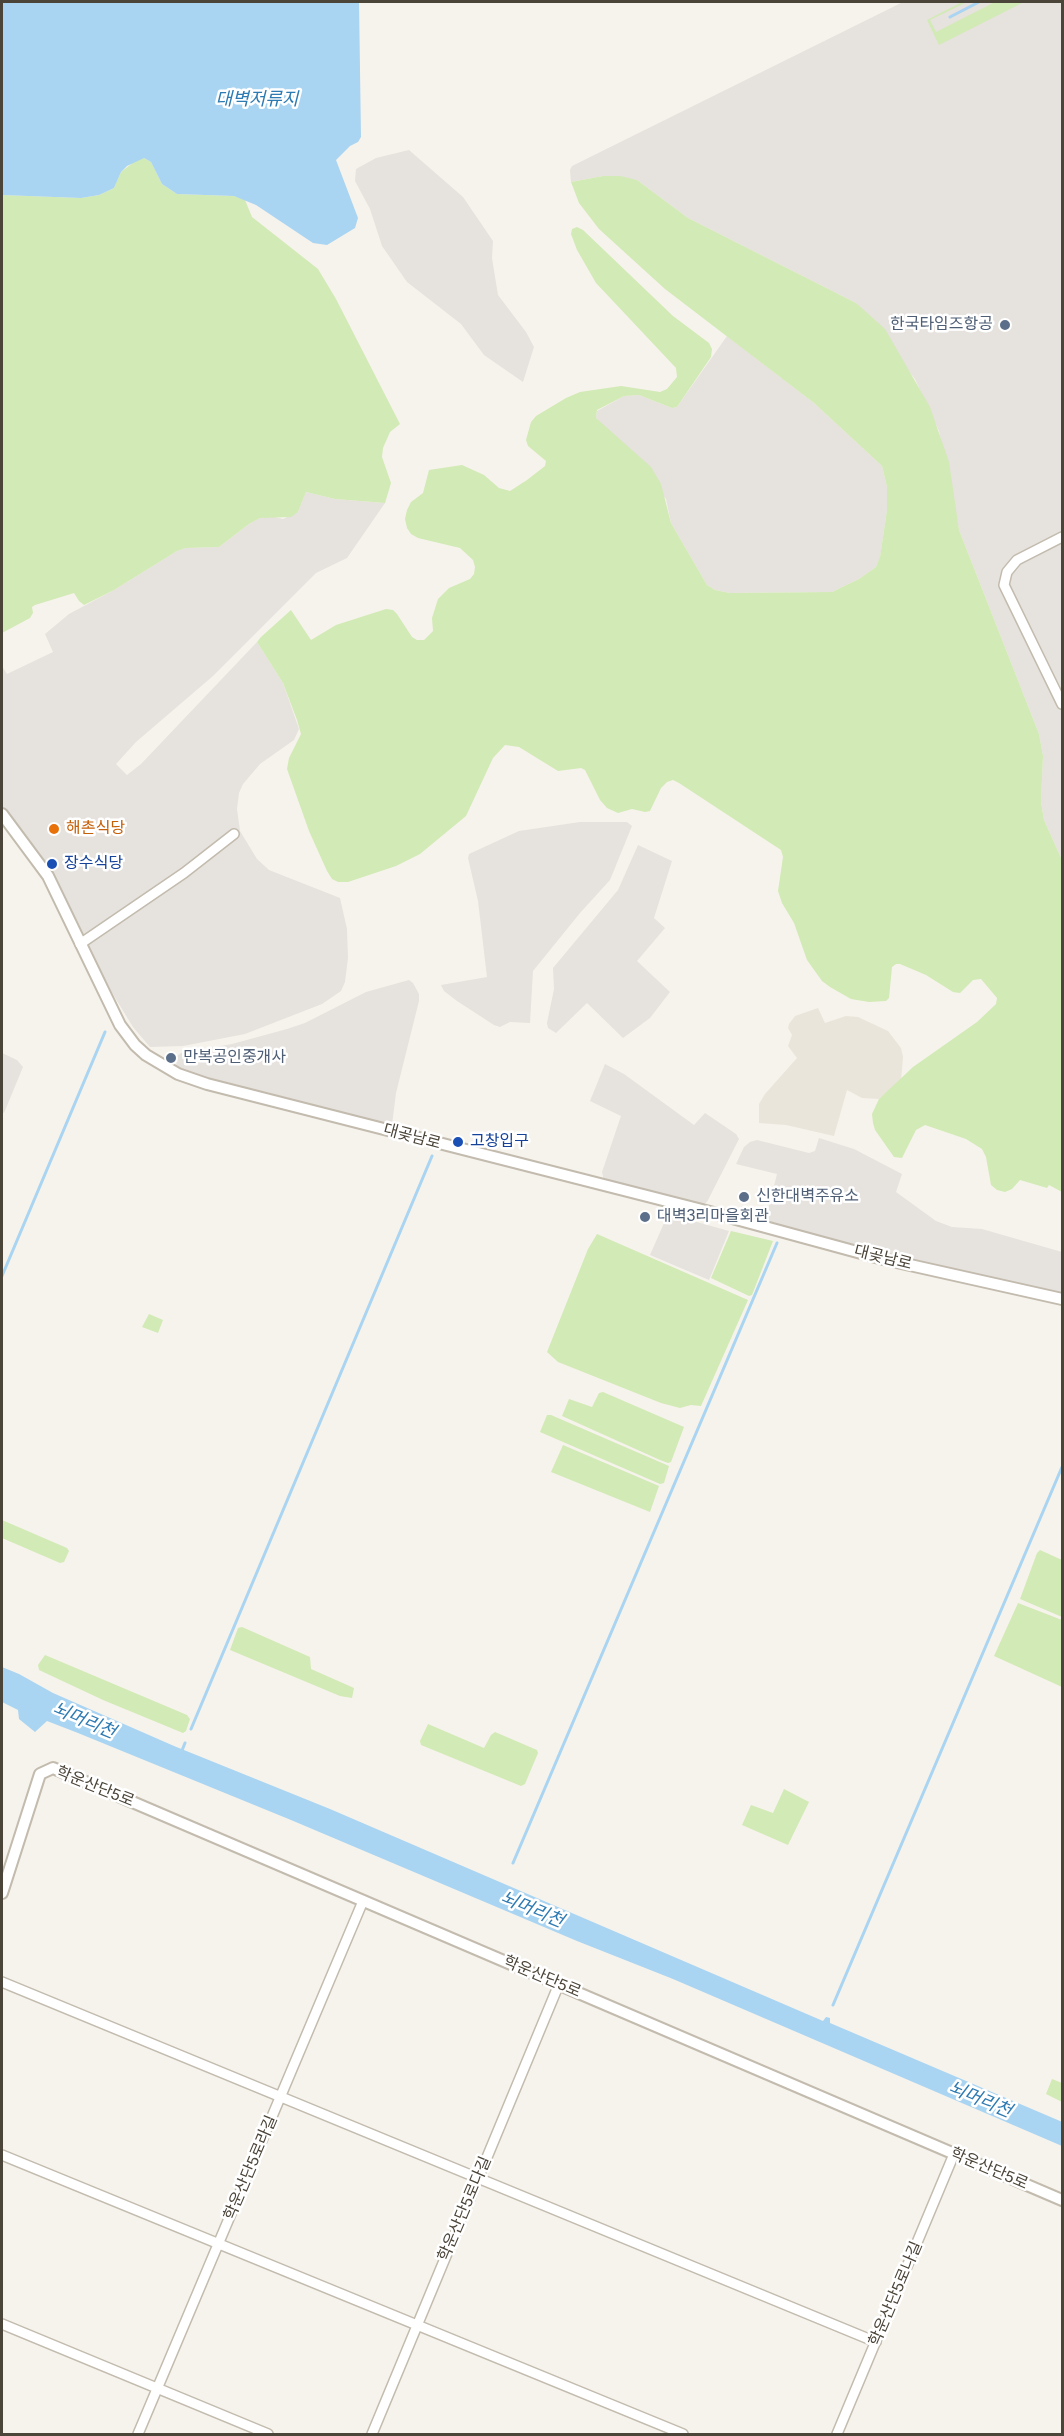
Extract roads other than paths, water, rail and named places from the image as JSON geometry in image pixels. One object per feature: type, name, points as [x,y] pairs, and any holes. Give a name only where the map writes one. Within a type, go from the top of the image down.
[{"type":"street","points":[[1062,537],[1017,560],[1007,572],[1004,585],[1062,704]]},
{"type":"street","name":"대곶남로","points":[[2,814],[48,876],[104,995],[127,1035],[135,1045],[160,1065],[191,1079],[589,1183],[710,1212],[883,1258],[1062,1299]]},
{"type":"street","points":[[80,944],[184,873],[234,834]]},
{"type":"street","name":"학운산단5로","points":[[2,1893],[40,1774],[53,1768],[1062,2200]]},
{"type":"street","name":"학운산단5로라길","points":[[138,2434],[363,1900]]},
{"type":"street","points":[[2,1982],[876,2342]]},
{"type":"street","name":"학운산단5로다길","points":[[372,2434],[559,1984]]},
{"type":"street","name":"학운산단5로나길","points":[[837,2434],[954,2154]]},
{"type":"street","points":[[2,2155],[683,2434]]},
{"type":"street","points":[[2,2324],[268,2434]]},
{"type":"water","name":"대벽저류지","points":[[2,2],[359,2],[361,137],[336,160],[358,218],[355,228],[327,245],[313,243],[256,205],[234,196],[177,194],[162,184],[151,162],[144,158],[127,166],[121,172],[114,188],[99,195],[81,198],[2,195]]},
{"type":"water","name":"뇌머리천","points":[[2,1667],[53,1693],[174,1746],[330,1809],[823,2021],[826,2017],[830,2018],[830,2023],[1060,2121],[1062,2122],[1062,2146],[673,1979],[78,1733],[47,1721],[35,1732],[19,1719],[18,1710],[2,1702]]},
{"type":"waterway","points":[[950,17],[979,2]]},
{"type":"waterway","points":[[2,1276],[105,1032]]},
{"type":"waterway","points":[[191,1729],[432,1156]]},
{"type":"waterway","points":[[513,1863],[777,1243]]},
{"type":"waterway","points":[[833,2005],[1062,1467]]},
{"type":"waterway","points":[[181,1753],[185,1743]]},
{"type":"place","name":"한국타임즈항공","points":[[1005,325]]},
{"type":"place","name":"해촌식당","points":[[54,829]]},
{"type":"place","name":"장수식당","points":[[52,864]]},
{"type":"place","name":"만복공인중개사","points":[[171,1058]]},
{"type":"place","name":"고창입구","points":[[458,1142]]},
{"type":"place","name":"신한대벽주유소","points":[[744,1197]]},
{"type":"place","name":"대벽3리마을회관","points":[[645,1217]]}]
